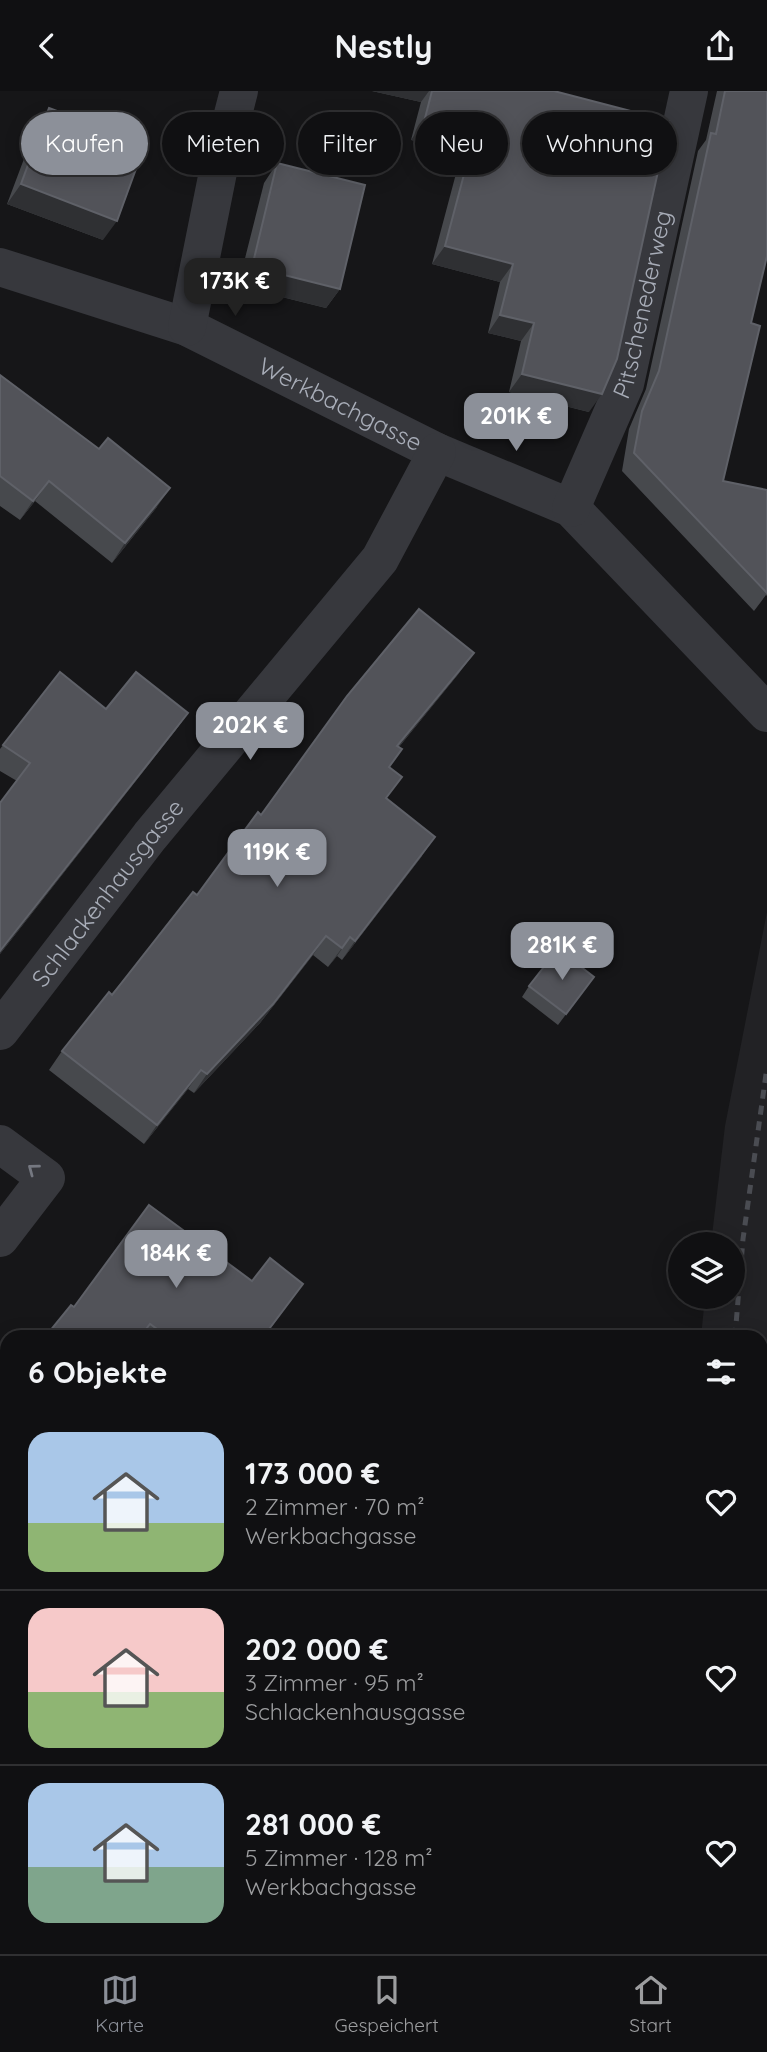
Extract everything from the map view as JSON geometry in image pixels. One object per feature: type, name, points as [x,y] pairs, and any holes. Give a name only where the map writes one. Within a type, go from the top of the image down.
[{"type":"street","points":[[187,327],[218,172],[239,91]]},
{"type":"street","name":"Pitschenederweg","points":[[571,508],[625,384],[689,91]]},
{"type":"street","name":"Werkbachgasse","points":[[0,267],[187,327],[437,452],[571,508],[767,713]]},
{"type":"street","name":"Schlackenhausgasse","points":[[0,1031],[150,836],[380,559],[437,452]]},
{"type":"street","points":[[0,1144],[46,1178],[0,1238]]},
{"type":"shaded area","points":[[767,912],[767,1330],[702,1330],[704,1309],[745,1309],[745,1232],[712,1232],[725,1126]]},
{"type":"building","points":[[432,91],[554,91],[634,112],[522,112],[522,175],[657,175],[617,359],[602,394],[522,374],[534,323],[500,315],[513,264],[445,246],[464,175],[508,175],[508,112],[427,112]]},
{"type":"building","points":[[725,91],[767,91],[767,256],[751,323],[760,326],[723,481],[767,490],[767,593],[634,453],[642,411],[659,371],[711,133],[716,134]]},
{"type":"building","points":[[284,165],[298,168],[298,175],[325,175],[365,185],[340,289],[252,267],[274,175],[284,175]]},
{"type":"building","points":[[24,175],[134,175],[117,221],[21,184]]},
{"type":"building","points":[[0,375],[99,449],[108,438],[170,488],[125,543],[49,481],[33,501],[0,476]]},
{"type":"building","points":[[419,609],[474,653],[397,746],[402,749],[389,767],[402,777],[386,798],[435,837],[355,941],[350,937],[342,948],[326,936],[273,1004],[207,1074],[201,1070],[157,1125],[62,1051],[109,992],[112,995],[193,892],[197,895],[258,812],[261,815],[347,696]]},
{"type":"building","points":[[60,672],[106,709],[136,672],[188,713],[0,951],[0,803],[30,763],[3,745]]},
{"type":"building","points":[[558,949],[594,977],[566,1014],[529,986]]},
{"type":"building","points":[[149,1205],[252,1281],[270,1258],[303,1284],[268,1330],[158,1330],[150,1324],[145,1330],[51,1330],[71,1305],[74,1307]]},
{"type":"railway","points":[[736,1330],[743,1239],[767,1067]]}]
